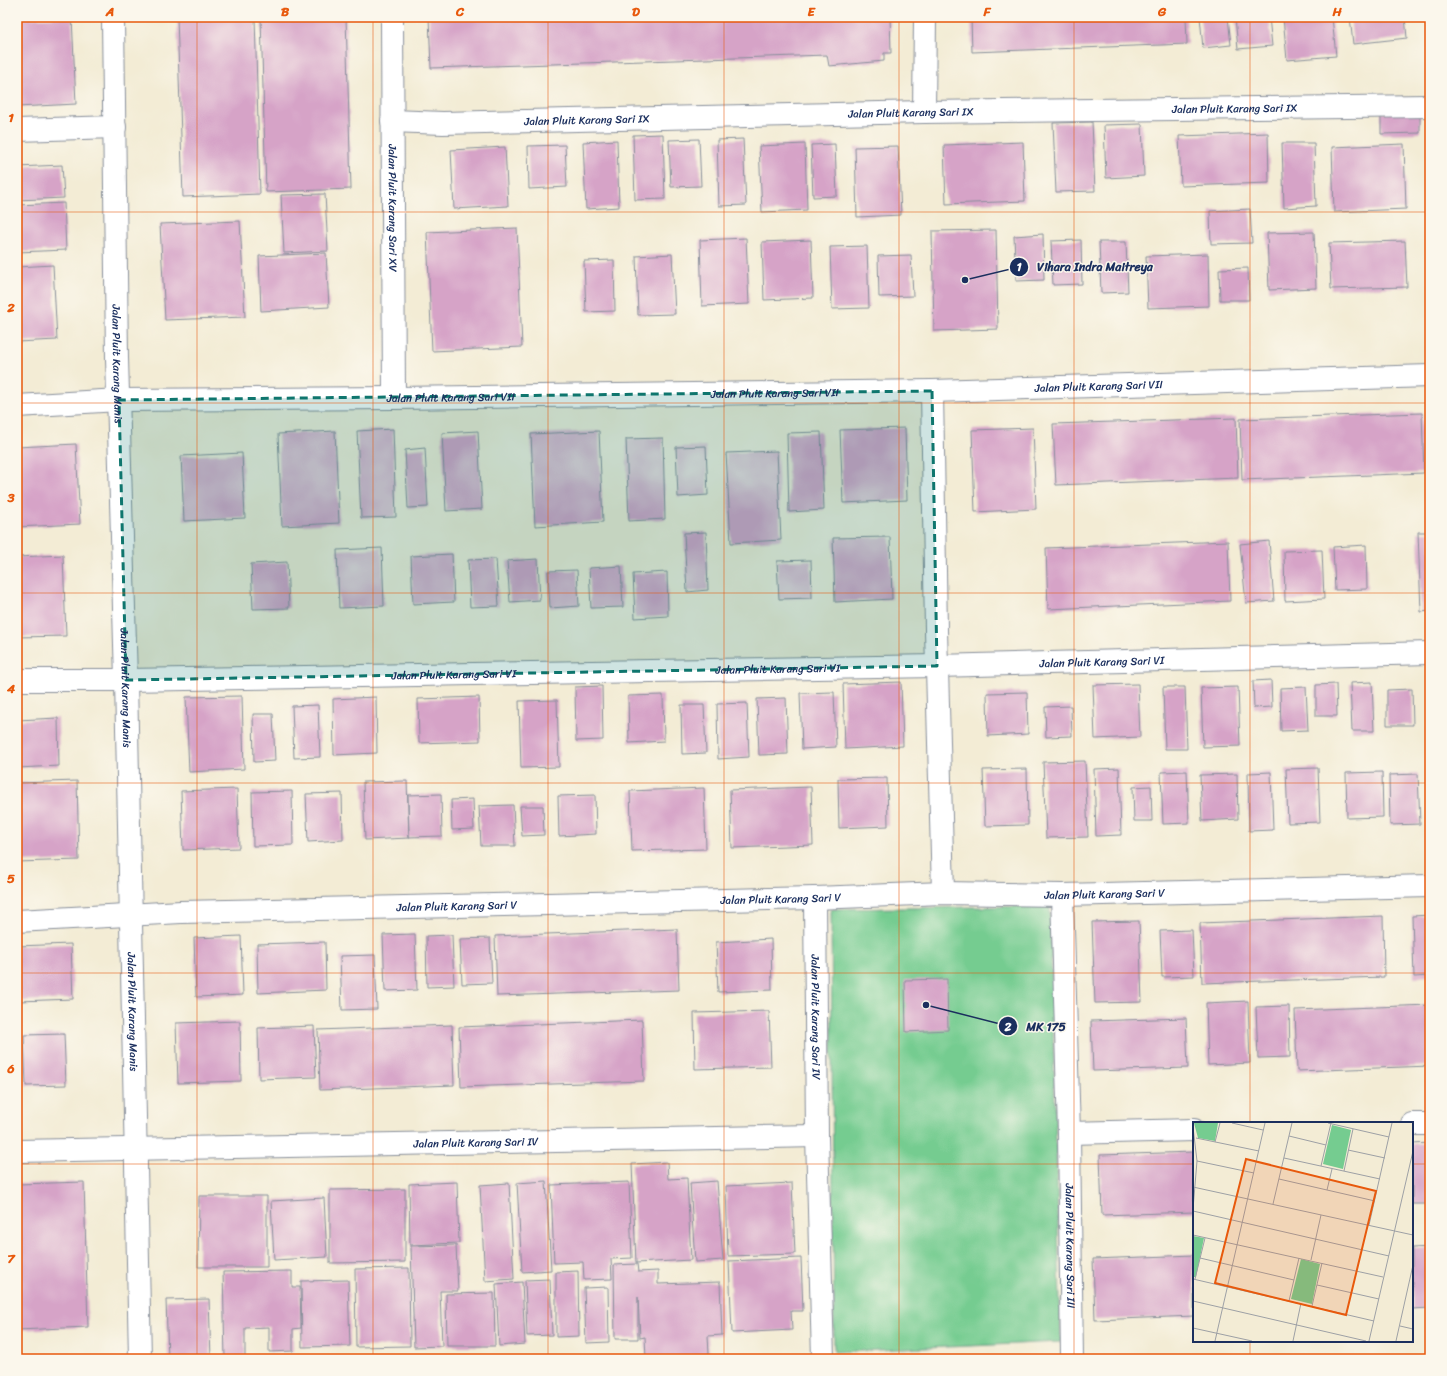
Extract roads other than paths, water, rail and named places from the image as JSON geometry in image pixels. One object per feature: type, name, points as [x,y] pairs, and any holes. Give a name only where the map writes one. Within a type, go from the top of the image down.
[{"type":"street","name":"Jalan Pluit Karang Manis","points":[[113,17],[116,127],[117,350],[132,915],[140,1359]]},
{"type":"street","name":"Jalan Pluit Karang Sari XV","points":[[392,17],[394,398]]},
{"type":"street","points":[[924,112],[925,17]]},
{"type":"street","name":"Jalan Pluit Karang Sari IX","points":[[392,121],[443,123],[924,112],[1430,106]]},
{"type":"street","points":[[17,130],[116,127]]},
{"type":"street","name":"Jalan Pluit Karang Sari VII","points":[[17,406],[119,400],[932,391],[1430,376]]},
{"type":"street","points":[[932,391],[943,893]]},
{"type":"street","name":"Jalan Pluit Karang Sari VI","points":[[17,680],[126,680],[938,666],[1430,653]]},
{"type":"street","name":"Jalan Pluit Karang Sari V","points":[[17,921],[181,912],[815,898],[943,893],[1062,895],[1430,886]]},
{"type":"street","name":"Jalan Pluit Karang Sari III","points":[[1062,895],[1070,1133],[1072,1359]]},
{"type":"street","name":"Jalan Pluit Karang Sari IV","points":[[815,898],[817,1136],[823,1359]]},
{"type":"street","points":[[1413,1124],[1430,1124]]},
{"type":"street","points":[[1070,1133],[1193,1130]]},
{"type":"street","name":"Jalan Pluit Karang Sari IV","points":[[17,1151],[817,1136]]},
{"type":"place","name":"Vihara Indra Maitreya","points":[[965,280]]},
{"type":"place","name":"MK 175","points":[[926,1005]]}]
